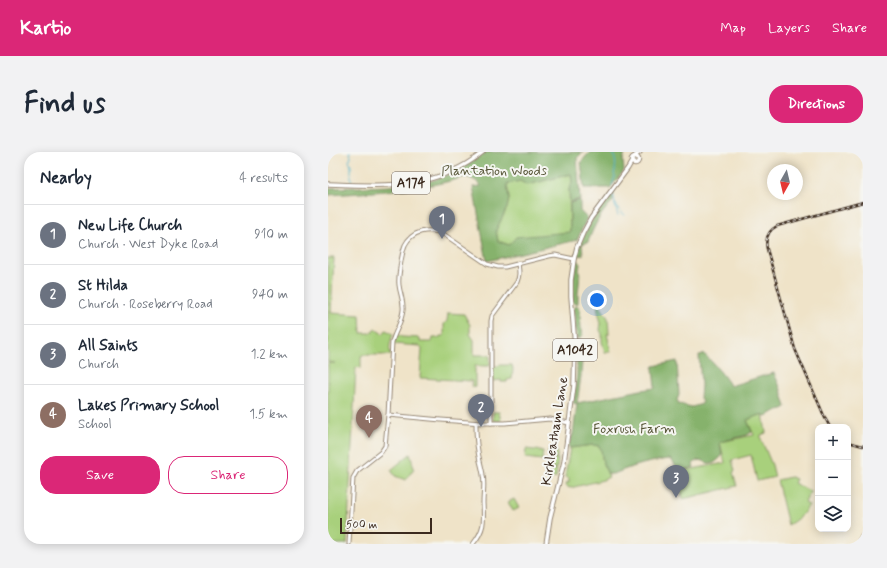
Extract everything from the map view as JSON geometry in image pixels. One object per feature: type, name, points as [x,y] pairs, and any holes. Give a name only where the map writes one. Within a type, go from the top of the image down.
[{"type":"main road","name":"A174","points":[[328,183],[378,183],[418,180],[453,169],[480,152]]},
{"type":"main road","name":"A174","points":[[328,183],[386,185],[426,180],[447,174],[461,167],[483,152]]},
{"type":"main road","name":"A1042","points":[[637,157],[632,158],[634,162],[638,162],[637,157],[640,152]]},
{"type":"main road","name":"Kirkleatham Lane","points":[[546,544],[550,518],[563,467],[573,395],[575,336],[571,280],[574,259],[577,247],[591,218],[634,162]]},
{"type":"main road","points":[[860,544],[860,540],[863,536]]},
{"type":"street","points":[[349,544],[352,480],[357,472],[384,449],[388,415],[392,342],[394,334],[400,324],[403,308],[399,286],[399,273],[404,249],[408,240],[412,236],[426,230],[443,233],[490,265],[498,267],[555,255],[574,259]]},
{"type":"street","points":[[491,423],[492,316],[517,282],[519,277],[518,263]]},
{"type":"street","points":[[388,415],[476,423],[550,419],[569,423]]},
{"type":"street","points":[[473,544],[482,531],[484,518],[484,481],[477,450],[476,423]]},
{"type":"green space","name":"Plantation Woods","points":[[485,152],[583,152],[577,158],[580,199],[570,202],[569,189],[572,183],[571,174],[527,185],[520,181],[507,184],[509,199],[507,208],[496,230],[498,241],[509,245],[516,237],[570,232],[570,203],[580,200],[580,211],[587,218],[577,240],[487,261],[473,187],[481,186],[474,180],[465,177],[406,189],[328,195],[328,189],[331,188],[414,185],[428,182],[446,176],[471,163]]},
{"type":"green space","points":[[625,152],[623,160],[624,171],[610,188],[584,188],[581,162],[589,153]]},
{"type":"green space","points":[[571,174],[572,183],[569,189],[570,232],[509,245],[498,241],[496,230],[507,208],[509,199],[507,184],[520,181],[527,185]]},
{"type":"green space","points":[[612,193],[613,201],[598,220],[588,242],[582,244],[583,255],[576,256],[582,239],[591,223]]},
{"type":"green space","points":[[328,258],[334,258],[331,313],[360,315],[361,333],[372,333],[375,329],[383,334],[386,330],[393,334],[390,347],[391,355],[362,355],[361,368],[356,367],[347,544],[328,544],[328,363],[335,363],[328,362]]},
{"type":"green space","points":[[576,259],[580,264],[577,304],[573,303],[572,287]]},
{"type":"green space","points":[[597,300],[608,318],[609,334],[607,334],[611,352],[605,352],[602,342],[602,334],[600,330],[601,323]]},
{"type":"green space","points":[[578,306],[580,310],[581,330],[583,336],[580,337],[580,339],[577,338],[573,308]]},
{"type":"green space","points":[[448,313],[464,314],[470,325],[470,334],[474,340],[474,355],[490,355],[490,366],[475,366],[475,388],[472,387],[472,381],[420,378],[422,348],[420,346],[393,344],[396,334],[402,337],[420,338],[420,342],[432,342],[433,338],[444,336],[444,324],[447,321]]},
{"type":"green space","name":"Foxrush Farm","points":[[583,344],[584,358],[582,359],[577,403],[655,388],[654,366],[677,361],[679,395],[677,400],[679,404],[692,407],[702,404],[700,398],[701,385],[699,355],[705,355],[726,379],[730,386],[774,373],[786,407],[767,416],[763,416],[763,414],[747,420],[752,432],[747,435],[720,442],[722,456],[714,463],[708,463],[701,460],[696,461],[693,464],[694,467],[686,470],[678,470],[671,459],[654,461],[608,474],[603,464],[601,449],[599,446],[593,445],[570,448],[568,446],[573,434],[577,404],[573,403],[577,374],[577,345]]},
{"type":"green space","points":[[512,365],[512,379],[507,380],[507,382],[501,382],[501,380],[492,381],[492,366]]},
{"type":"green space","points":[[493,412],[499,412],[501,421],[493,421]]},
{"type":"green space","points":[[763,414],[766,433],[761,435],[761,439],[772,465],[775,477],[757,481],[751,455],[732,460],[735,471],[733,472],[737,486],[683,499],[676,472],[725,463],[720,442],[754,435],[747,420]]},
{"type":"green space","points":[[593,445],[599,446],[601,449],[603,464],[609,477],[603,480],[570,488],[566,486],[567,482],[569,483],[569,479],[565,477],[570,448]]},
{"type":"green space","points":[[526,449],[543,451],[542,460],[525,458]]},
{"type":"green space","points":[[548,450],[557,451],[557,458],[548,457]]},
{"type":"green space","points":[[410,454],[414,468],[406,480],[395,476],[391,470]]},
{"type":"green space","points":[[552,459],[558,459],[557,468],[551,468]]},
{"type":"green space","points":[[551,469],[557,469],[556,478],[550,478]]},
{"type":"green space","points":[[791,477],[796,479],[794,483],[810,492],[805,503],[809,505],[807,508],[800,516],[788,525],[777,480]]},
{"type":"green space","points":[[514,499],[519,508],[513,511],[508,502]]},
{"type":"waterway","points":[[350,152],[351,157],[349,161],[351,173]]},
{"type":"waterway","points":[[612,152],[616,163],[615,176],[612,186]]},
{"type":"waterway","points":[[351,175],[351,181]]},
{"type":"waterway","points":[[613,192],[618,215]]},
{"type":"waterway","points":[[615,203],[619,210]]},
{"type":"waterway","points":[[621,212],[625,215]]},
{"type":"railway","points":[[828,424],[795,349],[766,242],[771,230],[777,226],[863,202]]},
{"type":"railway","points":[[851,443],[863,446]]},
{"type":"place","name":"New Life Church","points":[[442,239]]},
{"type":"place","name":"St Hilda","points":[[481,427]]},
{"type":"place","name":"Lakes Primary School","points":[[369,438]]},
{"type":"place","name":"All Saints","points":[[676,498]]}]
